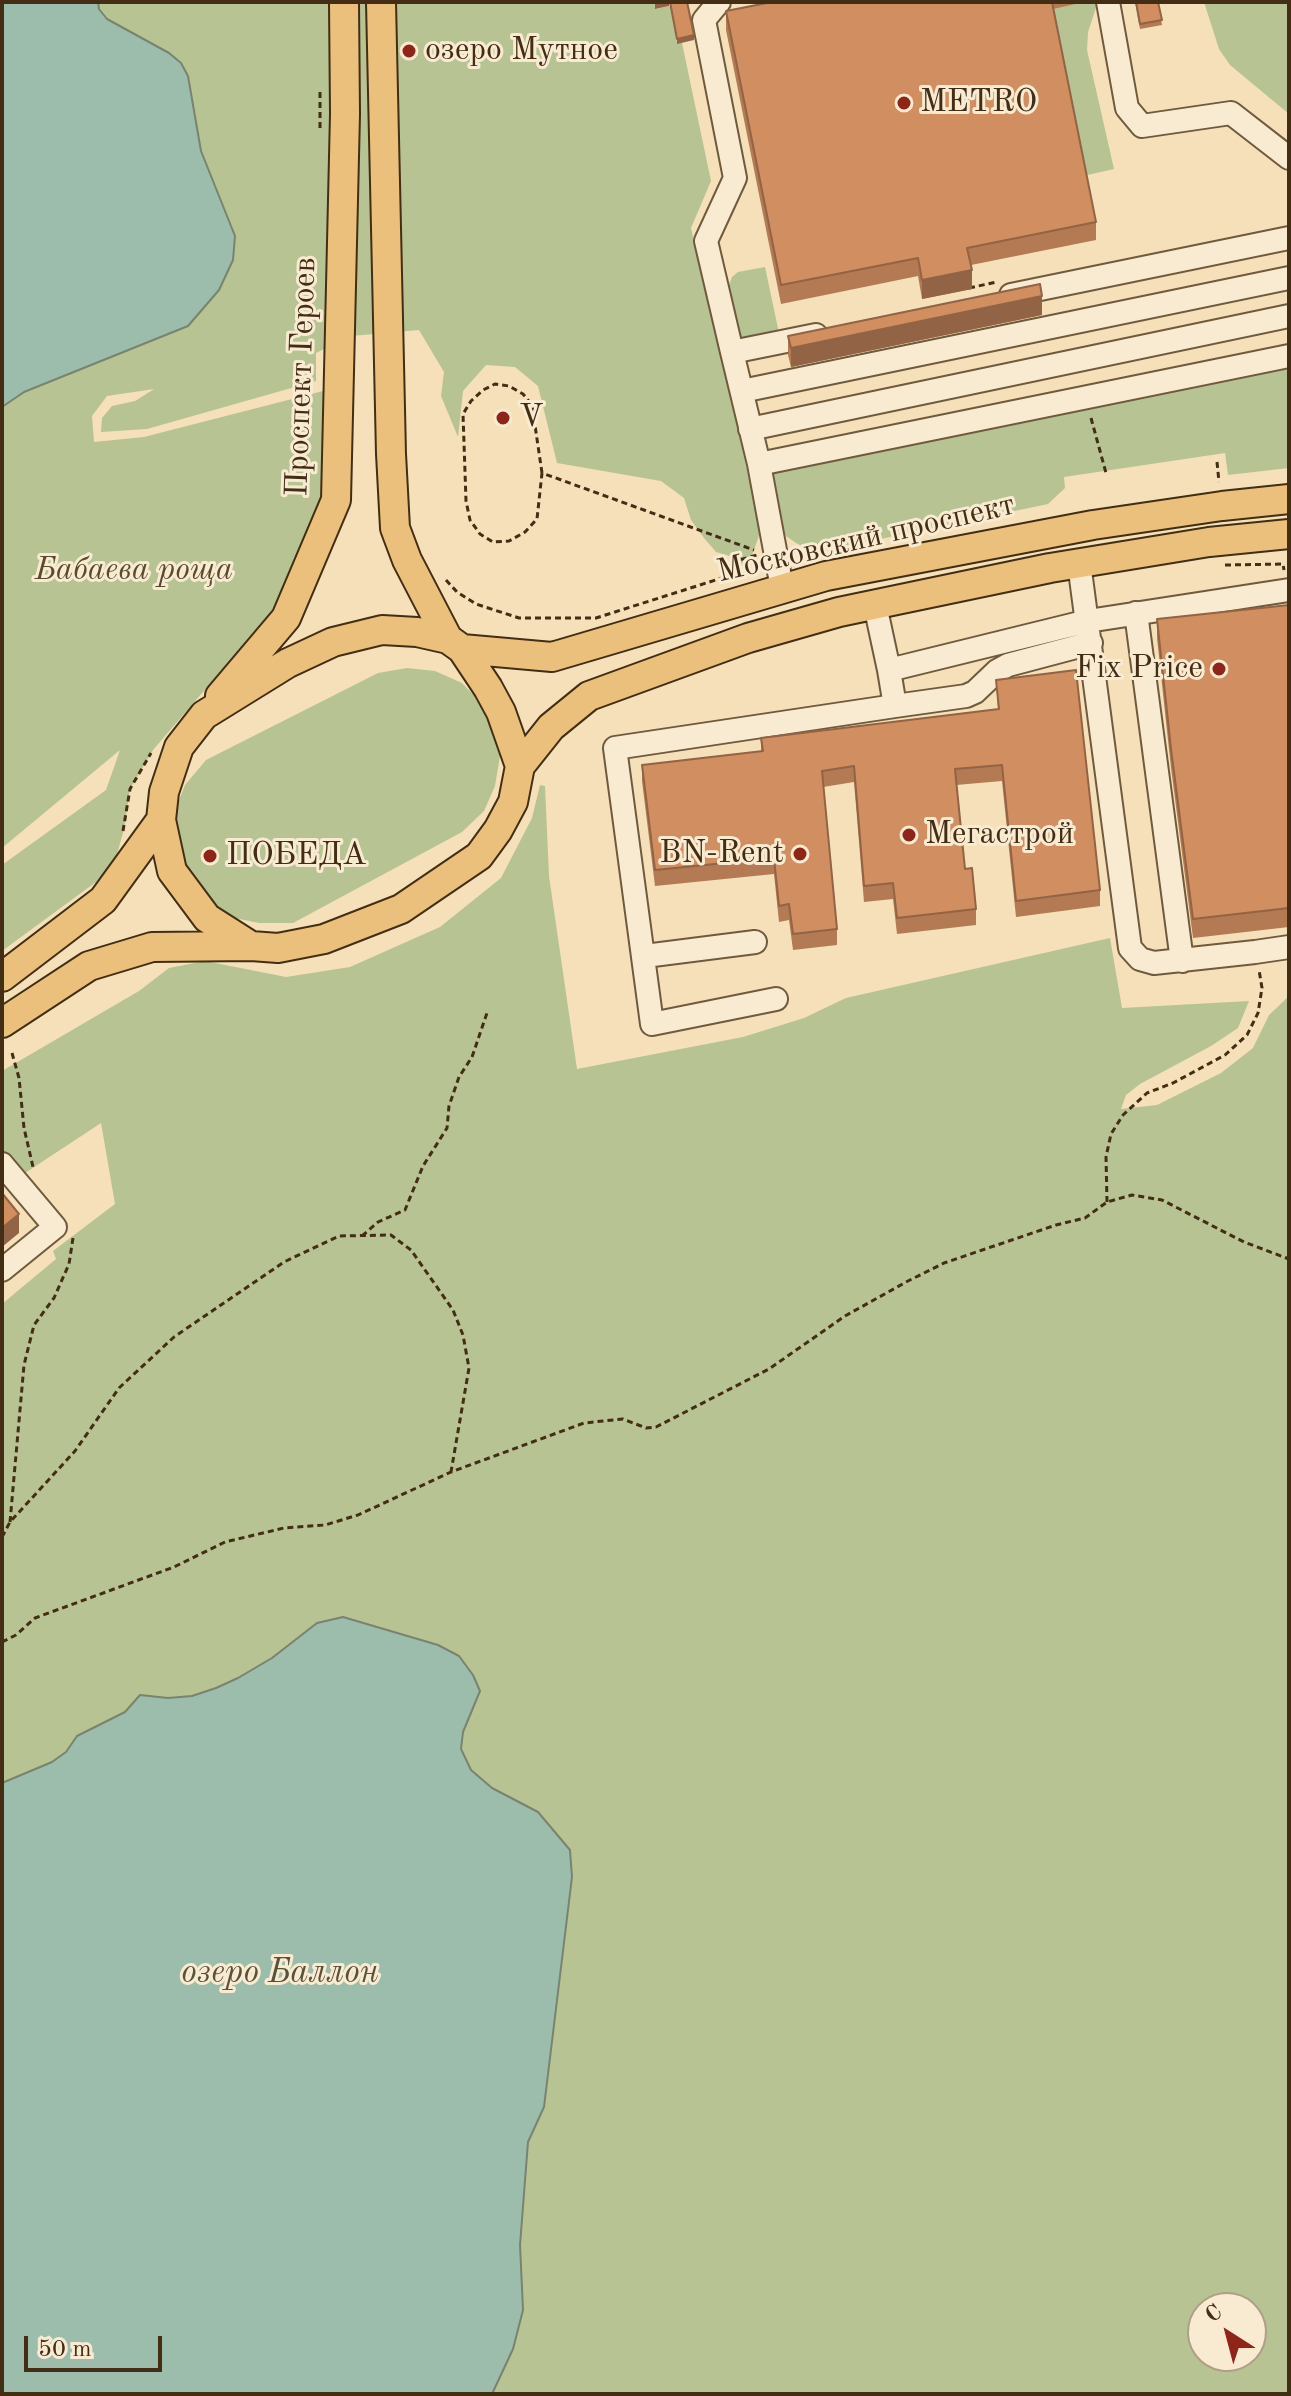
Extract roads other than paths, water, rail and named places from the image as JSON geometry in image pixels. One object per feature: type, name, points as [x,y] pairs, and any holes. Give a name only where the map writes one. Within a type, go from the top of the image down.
[{"type":"main road","name":"Проспект Героев","points":[[161,820],[164,792],[179,747],[286,618],[336,500],[345,114],[344,2]]},
{"type":"main road","points":[[2,1023],[89,966],[152,947],[278,948],[324,939],[401,909],[479,856],[513,802],[520,766],[501,712],[488,688],[455,644],[407,560],[395,528],[381,2]]},
{"type":"main road","name":"Московский проспект","points":[[204,715],[288,663],[333,642],[382,630],[417,632],[455,644],[552,657],[826,576],[1093,525],[1289,499]]},
{"type":"main road","name":"Московский проспект","points":[[520,766],[551,727],[589,696],[748,638],[839,612],[1079,563],[1209,542],[1289,534]]},
{"type":"main road","points":[[161,820],[172,871],[207,918],[251,946]]},
{"type":"main road","points":[[2,977],[103,900],[161,820]]},
{"type":"lane","points":[[719,2],[704,20],[735,178],[706,241],[759,464],[782,588]]},
{"type":"lane","points":[[1108,2],[1127,108],[1142,126],[1231,113],[1289,158]]},
{"type":"lane","points":[[993,299],[1289,238]]},
{"type":"lane","points":[[742,391],[1289,278]]},
{"type":"lane","points":[[750,429],[1289,316]]},
{"type":"lane","points":[[732,352],[842,330]]},
{"type":"lane","points":[[759,464],[1289,356]]},
{"type":"lane","points":[[1079,563],[1130,948],[1140,959],[1154,963],[1289,947]]},
{"type":"lane","points":[[776,999],[652,1024],[615,748],[966,696],[1008,665],[1136,613],[1289,590]]},
{"type":"lane","points":[[875,605],[895,706]]},
{"type":"lane","points":[[1136,613],[1182,961]]},
{"type":"lane","points":[[889,670],[1090,632]]},
{"type":"lane","points":[[645,956],[755,942]]},
{"type":"lane","points":[[2,1164],[55,1227],[2,1270]]},
{"type":"water","points":[[2,2],[98,2],[107,19],[169,53],[181,63],[188,76],[201,151],[235,236],[233,260],[219,290],[188,326],[24,392],[2,407]]},
{"type":"water","name":"озеро Баллон","points":[[343,1617],[438,1645],[459,1656],[480,1691],[463,1732],[461,1749],[471,1770],[492,1788],[538,1812],[570,1850],[572,1877],[544,2107],[528,2142],[520,2245],[523,2310],[513,2349],[492,2394],[2,2394],[2,1783],[52,1762],[66,1752],[77,1736],[125,1712],[140,1695],[168,1698],[192,1696],[216,1688],[272,1658],[317,1623]]},
{"type":"place","name":"озеро Мутное","points":[[409,51]]},
{"type":"place","name":"METRO","points":[[904,103]]},
{"type":"place","name":"V","points":[[503,418]]},
{"type":"place","name":"Fix Price","points":[[1219,669]]},
{"type":"place","name":"Мегастрой","points":[[909,835]]},
{"type":"place","name":"BN-Rent","points":[[800,854]]},
{"type":"place","name":"ПОБЕДА","points":[[210,856]]},
{"type":"park label","name":"Бабаева роща","points":[[134,571]]}]
